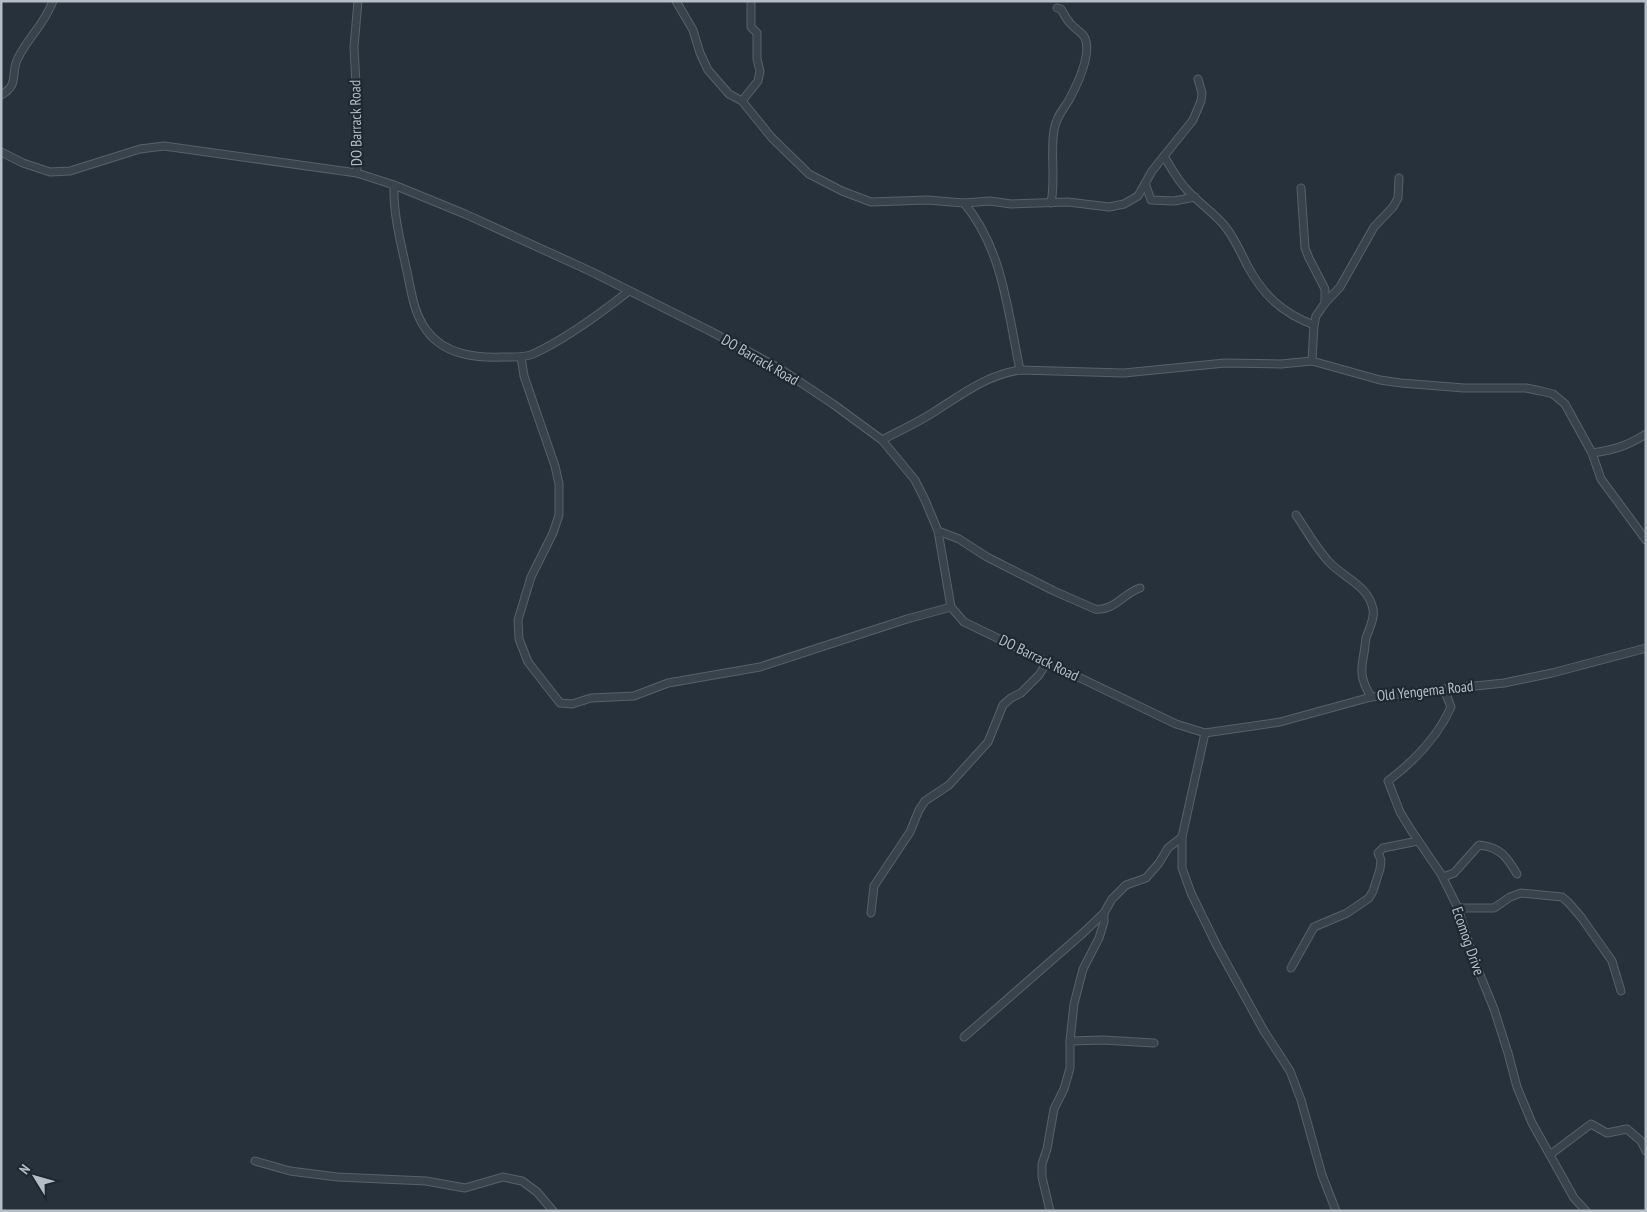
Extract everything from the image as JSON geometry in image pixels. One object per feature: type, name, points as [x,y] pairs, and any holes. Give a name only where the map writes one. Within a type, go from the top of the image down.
[{"type":"street","points":[[1,95],[7,92],[13,85],[14,68],[17,59],[28,41],[41,26],[49,13],[53,1]]},
{"type":"street","name":"DO Barrack Road","points":[[358,1],[354,47],[357,173],[394,185],[465,214],[590,271],[779,368],[882,440],[915,480],[938,531],[950,608],[964,622],[1176,724],[1204,733]]},
{"type":"street","points":[[676,1],[694,30],[700,54],[708,70],[729,94],[742,102],[772,138],[809,174],[842,191],[871,202],[927,200],[964,203],[990,201],[1011,204],[1068,202],[1109,208],[1124,204],[1138,196],[1164,156],[1186,130],[1199,107],[1202,93],[1198,79]]},
{"type":"street","points":[[742,102],[758,81],[760,71],[757,59],[757,33],[751,27],[751,1]]},
{"type":"street","points":[[1051,203],[1054,189],[1053,132],[1056,120],[1076,87],[1086,62],[1087,49],[1082,34],[1072,26],[1061,9],[1057,8]]},
{"type":"street","points":[[1,152],[23,163],[50,172],[70,172],[140,149],[164,146],[357,173]]},
{"type":"street","points":[[1164,156],[1180,181],[1225,226],[1261,287],[1271,300],[1314,325]]},
{"type":"street","points":[[1312,361],[1316,316],[1340,286],[1374,227],[1393,207],[1398,198],[1398,178]]},
{"type":"street","points":[[1145,183],[1151,200],[1174,201],[1195,197]]},
{"type":"street","points":[[394,185],[393,204],[412,296],[427,332],[442,346],[462,354],[487,357],[532,355],[608,308],[629,291]]},
{"type":"street","points":[[1301,188],[1305,248],[1325,289],[1325,303]]},
{"type":"street","points":[[964,203],[973,214],[997,262],[1020,370]]},
{"type":"street","points":[[521,356],[524,376],[555,466],[559,484],[560,515],[531,577],[518,620],[519,639],[528,662],[560,703],[572,704],[591,698],[634,696],[668,683],[760,667],[907,619],[950,608]]},
{"type":"street","points":[[882,440],[932,413],[984,381],[1003,373],[1020,370],[1124,373],[1225,363],[1281,364],[1312,361],[1387,381],[1464,388],[1526,388],[1553,394],[1565,404],[1592,453],[1601,478],[1646,540]]},
{"type":"street","points":[[1592,453],[1615,450],[1632,443],[1646,434]]},
{"type":"street","points":[[1296,515],[1331,564],[1364,590],[1370,599],[1374,610],[1361,664],[1362,678],[1371,697]]},
{"type":"street","points":[[938,531],[959,540],[987,557],[1054,591],[1095,609],[1109,608],[1128,593],[1140,588]]},
{"type":"street","name":"Old Yengema Road","points":[[1204,733],[1280,722],[1371,697],[1504,682],[1552,673],[1646,648]]},
{"type":"street","points":[[871,913],[874,886],[910,832],[919,810],[925,802],[949,785],[988,742],[1004,705],[1011,698],[1021,694],[1039,675],[1047,662]]},
{"type":"street","name":"Ecomog Drive","points":[[1444,689],[1451,707],[1446,717],[1426,745],[1388,781],[1400,812],[1443,877],[1458,908],[1474,960],[1494,1009],[1517,1087],[1532,1123],[1574,1198],[1586,1211]]},
{"type":"street","points":[[1204,733],[1182,838],[1182,868],[1191,893],[1226,962],[1268,1037],[1290,1071],[1301,1100],[1322,1175],[1336,1211]]},
{"type":"street","points":[[964,1037],[1104,913],[1112,899],[1126,885],[1146,878],[1168,848],[1182,838]]},
{"type":"street","points":[[1292,968],[1314,927],[1343,916],[1369,898],[1380,869],[1382,860],[1378,853],[1382,848],[1418,841]]},
{"type":"street","points":[[1443,877],[1454,873],[1479,845],[1490,846],[1497,850],[1507,858],[1518,874]]},
{"type":"street","points":[[1458,908],[1494,908],[1510,896],[1521,893],[1562,897],[1581,917],[1612,960],[1621,991]]},
{"type":"street","points":[[1050,1211],[1042,1178],[1042,1164],[1047,1149],[1054,1109],[1064,1089],[1070,1068],[1070,1041],[1074,1004],[1083,969],[1099,938],[1104,922],[1104,913]]},
{"type":"street","points":[[1070,1041],[1103,1040],[1154,1043]]},
{"type":"street","points":[[1551,1154],[1591,1124],[1607,1134],[1627,1129],[1641,1140],[1646,1150]]},
{"type":"street","points":[[254,1161],[290,1171],[337,1177],[426,1181],[465,1188],[503,1177],[522,1181],[537,1192],[553,1211]]}]
